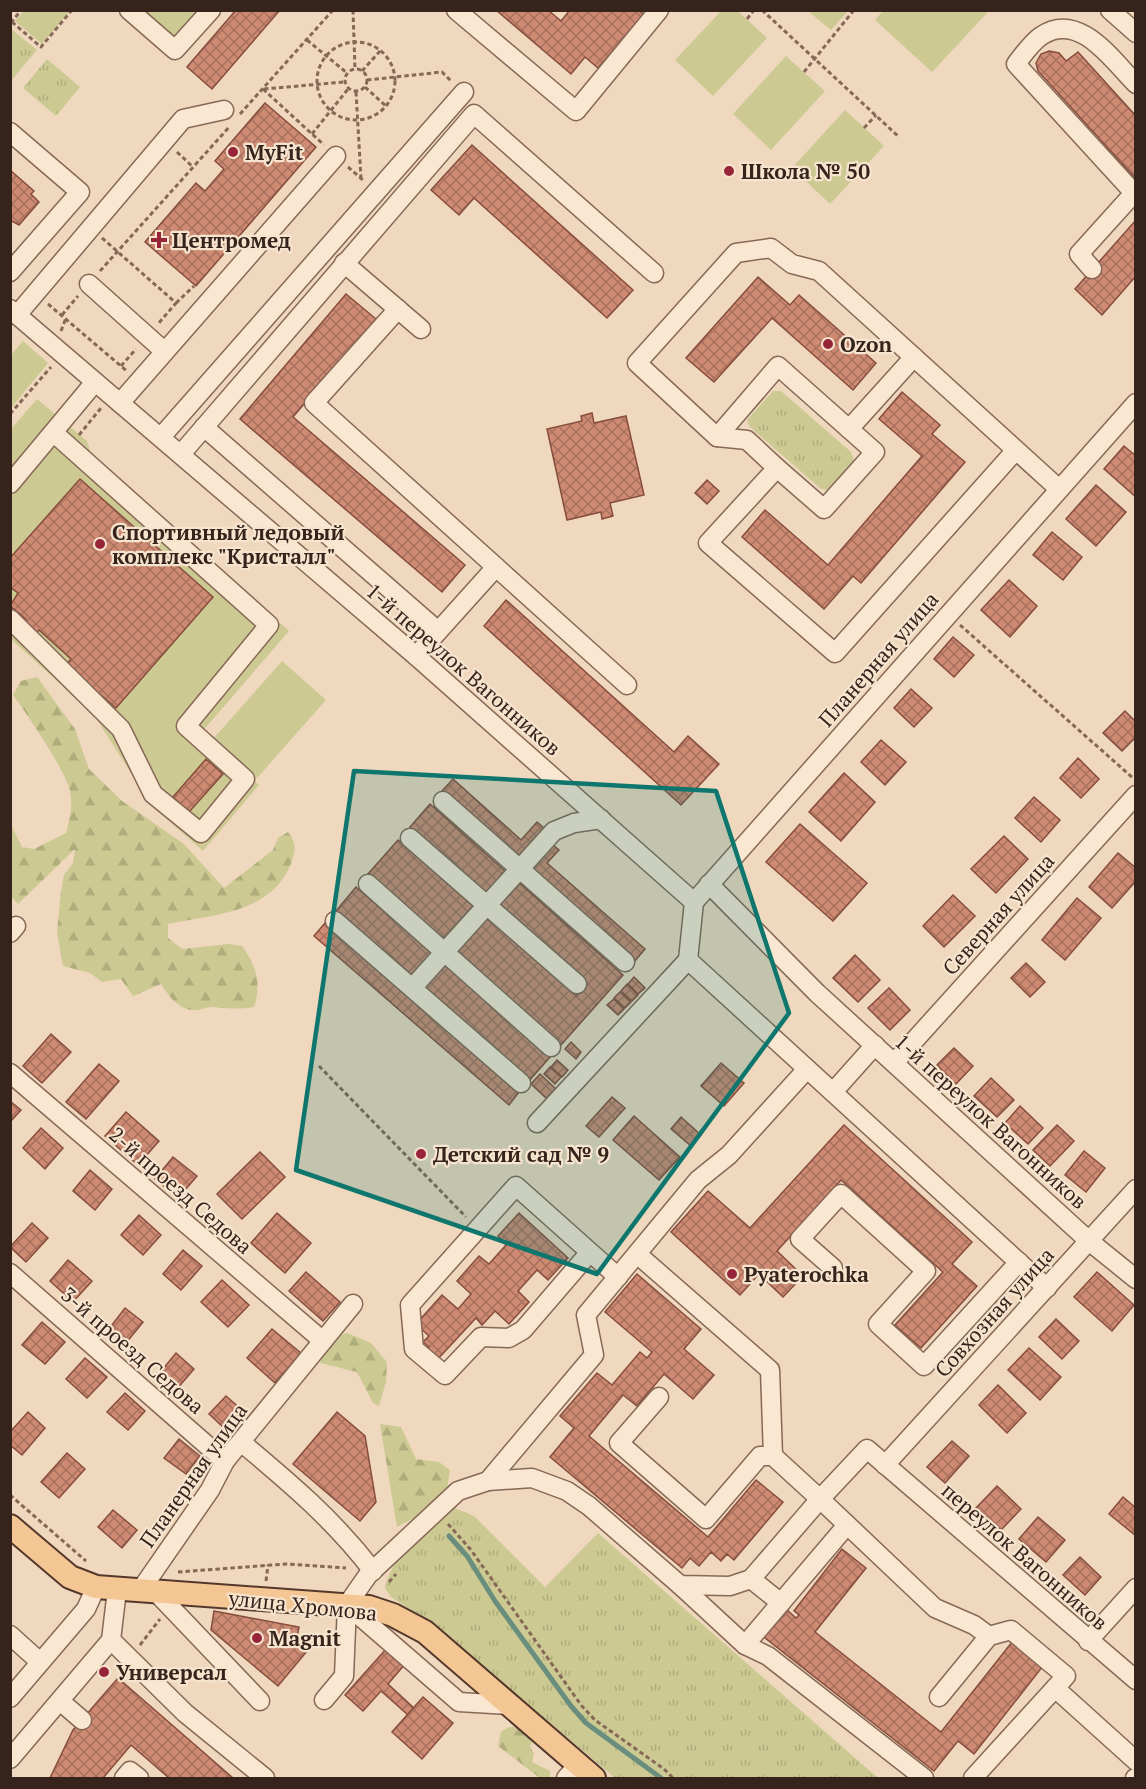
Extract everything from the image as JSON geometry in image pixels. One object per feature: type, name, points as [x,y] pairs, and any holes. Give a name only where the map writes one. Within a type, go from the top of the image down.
[{"type":"main road","name":"улица Хромова","points":[[10,1526],[70,1577],[107,1588],[149,1586],[381,1610],[425,1632],[509,1705],[579,1774]]},
{"type":"street","points":[[129,10],[175,50],[211,10]]},
{"type":"street","points":[[456,10],[576,111],[659,10]]},
{"type":"street","points":[[1110,10],[1136,33]]},
{"type":"street","points":[[1092,269],[1079,254],[1134,193],[1016,64],[1041,36],[1058,28],[1073,29],[1088,36],[1136,84]]},
{"type":"street","points":[[161,437],[464,92]]},
{"type":"street","points":[[181,454],[474,114],[654,273]]},
{"type":"street","points":[[14,312],[91,228],[183,119],[232,116]]},
{"type":"street","points":[[10,132],[80,192],[10,273]]},
{"type":"street","points":[[120,403],[336,156]]},
{"type":"street","points":[[717,437],[778,366],[875,452],[824,509],[747,440],[717,437],[637,363],[736,253],[771,248],[792,264],[819,271],[1059,489]]},
{"type":"street","points":[[344,263],[421,329]]},
{"type":"street","points":[[89,284],[164,351]]},
{"type":"street","points":[[398,309],[314,402],[627,685]]},
{"type":"street","name":"1-й переулок Вагонников","points":[[14,312],[416,656],[694,902]]},
{"type":"street","points":[[849,429],[914,357]]},
{"type":"street","points":[[10,484],[95,382]]},
{"type":"street","name":"Планерная улица","points":[[694,902],[1136,403]]},
{"type":"street","points":[[204,427],[438,631]]},
{"type":"street","points":[[10,619],[121,729],[153,794],[201,833],[245,779],[186,726],[270,625],[54,433]]},
{"type":"street","points":[[777,468],[708,543],[835,653],[1016,450]]},
{"type":"street","points":[[416,656],[496,567]]},
{"type":"street","name":"Северная улица","points":[[894,1063],[1136,795]]},
{"type":"street","points":[[443,801],[625,962]]},
{"type":"street","points":[[413,987],[554,831],[574,823],[601,819]]},
{"type":"street","points":[[410,838],[577,984]]},
{"type":"street","points":[[368,884],[551,1047]]},
{"type":"street","name":"1-й переулок Вагонников","points":[[709,885],[875,1046],[1089,1241],[1136,1279]]},
{"type":"street","points":[[537,1123],[688,960],[694,902]]},
{"type":"street","points":[[335,921],[521,1083]]},
{"type":"street","points":[[688,960],[1047,1288]]},
{"type":"street","points":[[833,1092],[875,1046]]},
{"type":"street","points":[[488,1481],[594,1355],[586,1315],[698,1180],[729,1155],[807,1069]]},
{"type":"street","name":"2-й проезд Седова","points":[[10,1073],[322,1341]]},
{"type":"street","points":[[590,1252],[523,1330],[509,1338],[481,1337],[445,1375],[414,1349],[410,1305],[516,1186],[618,1276]]},
{"type":"street","name":"Совхозная улица","points":[[885,1466],[1136,1189]]},
{"type":"street","points":[[833,1268],[801,1239],[841,1194],[926,1271],[878,1324],[924,1366],[1019,1262]]},
{"type":"street","points":[[637,1254],[770,1370],[773,1456]]},
{"type":"street","name":"3-й проезд Седова","points":[[10,1274],[225,1461]]},
{"type":"street","name":"Планерная улица","points":[[149,1586],[210,1490],[225,1461],[353,1304]]},
{"type":"street","points":[[659,1397],[619,1443],[706,1519],[760,1456],[773,1456],[935,1608],[974,1625],[989,1636]]},
{"type":"street","points":[[241,1442],[345,1534],[373,1570]]},
{"type":"street","name":"переулок Вагонников","points":[[820,1499],[867,1449],[1136,1680]]},
{"type":"street","points":[[324,1700],[344,1676],[347,1605],[373,1570],[458,1491],[488,1481],[532,1478],[567,1491],[589,1506],[745,1645],[768,1656],[924,1779]]},
{"type":"street","points":[[680,1585],[730,1586],[751,1579],[820,1499]]},
{"type":"street","points":[[745,1645],[847,1525]]},
{"type":"street","points":[[751,1579],[781,1603]]},
{"type":"street","points":[[149,1586],[260,1701]]},
{"type":"street","points":[[107,1588],[111,1640],[185,1713],[265,1779]]},
{"type":"street","points":[[10,1698],[86,1609],[107,1588]]},
{"type":"street","points":[[1088,1641],[1136,1588]]},
{"type":"street","points":[[347,1605],[459,1702],[509,1705]]},
{"type":"street","points":[[939,1696],[989,1636],[1011,1629],[1066,1676],[973,1779]]},
{"type":"street","points":[[10,1635],[40,1662]]},
{"type":"street","points":[[10,1759],[111,1640]]},
{"type":"street","points":[[1055,1688],[1136,1761]]},
{"type":"street","points":[[60,1701],[82,1720]]},
{"type":"street","points":[[124,1779],[130,1771],[139,1779]]},
{"type":"path","points":[[21,10],[11,22],[41,47],[72,10]]},
{"type":"path","points":[[117,251],[193,167],[232,116],[262,90],[333,10]]},
{"type":"path","points":[[353,10],[355,69]]},
{"type":"path","points":[[747,19],[754,10]]},
{"type":"path","points":[[762,10],[899,137]]},
{"type":"path","points":[[804,72],[854,10]]},
{"type":"path","points":[[307,40],[347,73]]},
{"type":"path","points":[[353,41],[368,43],[381,50],[391,62],[395,77],[394,92],[386,106],[373,116],[357,120],[343,118],[330,111],[321,99],[316,85],[318,69],[325,55],[338,45],[353,41]]},
{"type":"path","points":[[362,71],[381,50]]},
{"type":"path","points":[[355,69],[362,71],[367,80],[365,87],[356,92],[348,89],[345,82],[347,73],[355,69]]},
{"type":"path","points":[[367,80],[442,72],[464,92]]},
{"type":"path","points":[[262,90],[345,82]]},
{"type":"path","points":[[365,87],[386,106]]},
{"type":"path","points":[[312,134],[348,89]]},
{"type":"path","points":[[262,90],[376,191]]},
{"type":"path","points":[[356,92],[361,178]]},
{"type":"path","points":[[864,128],[876,115]]},
{"type":"path","points":[[165,140],[193,167]]},
{"type":"path","points":[[91,228],[176,303]]},
{"type":"path","points":[[121,366],[176,303],[194,286]]},
{"type":"path","points":[[60,335],[66,318]]},
{"type":"path","points":[[10,414],[62,354]]},
{"type":"path","points":[[948,614],[1136,780]]},
{"type":"path","points":[[319,1066],[478,1229]]},
{"type":"path","points":[[10,1495],[88,1563]]},
{"type":"path","points":[[446,1522],[471,1550],[581,1705],[595,1720],[664,1769],[673,1779]]},
{"type":"path","points":[[149,1586],[268,1565],[322,1565],[346,1568]]},
{"type":"path","points":[[265,1588],[268,1565]]},
{"type":"highlighted area","points":[[354,771],[716,791],[789,1013],[597,1274],[296,1170]]},
{"type":"green space","points":[[24,11],[70,11],[42,44],[15,21]]},
{"type":"green space","points":[[135,11],[206,11],[180,37],[171,40]]},
{"type":"green space","points":[[721,11],[738,11],[767,38],[713,96],[675,60]]},
{"type":"green space","points":[[808,11],[848,11],[831,30]]},
{"type":"green space","points":[[883,11],[989,11],[932,72],[875,20]]},
{"type":"green space","points":[[10,28],[37,50],[11,81],[10,81]]},
{"type":"green space","points":[[786,56],[825,91],[771,150],[733,114]]},
{"type":"green space","points":[[47,59],[80,87],[56,116],[23,88]]},
{"type":"green space","points":[[845,110],[884,146],[830,204],[792,168]]},
{"type":"green space","points":[[23,341],[48,363],[11,408],[11,355]]},
{"type":"green space","points":[[773,391],[781,391],[851,452],[854,461],[829,490],[821,489],[750,427],[747,420]]},
{"type":"green space","points":[[784,398],[848,454],[822,484],[758,428]]},
{"type":"green space","name":"Спортивный ледовый комплекс \"Кристалл\"","points":[[37,399],[87,441],[92,457],[289,631],[201,733],[259,785],[203,851],[152,806],[94,715],[11,639],[11,429]]},
{"type":"green space","points":[[282,661],[326,700],[257,778],[213,739]]},
{"type":"green space","points":[[37,677],[75,729],[89,769],[122,801],[184,844],[224,888],[273,850],[278,838],[288,832],[293,839],[292,861],[283,878],[271,892],[240,909],[168,924],[168,938],[182,949],[229,944],[242,946],[251,960],[256,975],[257,990],[254,1007],[186,1009],[176,1003],[161,984],[133,996],[121,979],[102,982],[90,973],[63,966],[57,932],[61,891],[64,875],[73,863],[75,849],[18,904],[11,896],[11,825],[22,847],[34,849],[66,833],[71,812],[70,791],[62,771],[13,695],[21,681]]},
{"type":"green space","points":[[347,1333],[371,1343],[387,1362],[386,1382],[379,1406],[373,1403],[357,1372],[320,1363],[329,1344],[336,1337]]},
{"type":"green space","points":[[380,1424],[401,1427],[416,1459],[439,1462],[450,1470],[447,1489],[418,1516],[397,1527]]},
{"type":"green space","points":[[450,1506],[474,1516],[545,1587],[598,1533],[878,1778],[615,1778],[436,1626],[391,1597],[385,1588],[402,1554]]},
{"type":"green space","points":[[509,1727],[524,1727],[535,1739],[530,1746],[534,1754],[532,1762],[550,1771],[550,1778],[540,1778],[498,1746],[501,1732]]},
{"type":"building","points":[[236,10],[280,10],[212,89],[187,67]]},
{"type":"building","points":[[496,10],[548,10],[561,21],[570,10],[639,10],[644,15],[598,68],[585,57],[571,74]]},
{"type":"building","points":[[1049,51],[1059,53],[1066,61],[1078,52],[1136,116],[1136,179],[1038,71],[1036,63],[1041,54]]},
{"type":"building","points":[[265,103],[316,147],[196,286],[145,242],[196,183],[205,191],[224,169],[215,161]]},
{"type":"building","points":[[472,145],[633,290],[607,318],[474,198],[459,215],[431,190]]},
{"type":"building","points":[[10,170],[34,191],[31,194],[39,202],[19,225],[10,220]]},
{"type":"building","points":[[1136,220],[1136,276],[1102,315],[1075,289]]},
{"type":"building","points":[[758,277],[790,305],[799,295],[876,363],[853,390],[772,318],[714,382],[686,358]]},
{"type":"building","points":[[346,294],[376,319],[293,417],[465,565],[442,592],[240,419]]},
{"type":"building","points":[[902,392],[940,425],[932,434],[965,462],[861,583],[853,576],[824,609],[742,537],[765,510],[828,565],[922,456],[879,419]]},
{"type":"building","points":[[592,413],[594,423],[626,416],[644,495],[610,503],[613,516],[602,519],[601,512],[567,520],[547,429],[582,421],[581,416]]},
{"type":"building","points":[[1124,446],[1136,456],[1136,497],[1104,469]]},
{"type":"building","points":[[80,479],[213,597],[116,708],[66,665],[71,659],[39,630],[34,636],[21,624],[26,619],[10,606],[18,593],[10,587],[10,558]]},
{"type":"building","points":[[707,480],[719,491],[707,504],[695,493]]},
{"type":"building","points":[[1096,485],[1126,512],[1096,546],[1066,519]]},
{"type":"building","points":[[1052,532],[1082,557],[1063,580],[1033,555]]},
{"type":"building","points":[[1009,580],[1037,606],[1010,637],[981,610]]},
{"type":"building","points":[[506,600],[674,752],[688,736],[719,764],[681,805],[484,626]]},
{"type":"building","points":[[953,637],[974,655],[954,677],[934,659]]},
{"type":"building","points":[[911,689],[932,708],[914,727],[894,708]]},
{"type":"building","points":[[1125,711],[1136,722],[1136,737],[1122,751],[1103,733]]},
{"type":"building","points":[[881,740],[906,762],[885,785],[861,762]]},
{"type":"building","points":[[1078,758],[1099,779],[1081,798],[1060,778]]},
{"type":"building","points":[[206,759],[223,774],[189,812],[173,797]]},
{"type":"building","points":[[844,773],[875,802],[841,841],[809,812]]},
{"type":"building","points":[[453,779],[521,840],[537,822],[544,828],[517,858],[442,791]]},
{"type":"building","points":[[1034,797],[1060,820],[1041,842],[1015,818]]},
{"type":"building","points":[[430,804],[505,871],[485,894],[410,827]]},
{"type":"building","points":[[800,824],[867,883],[833,921],[766,862]]},
{"type":"building","points":[[1004,836],[1028,859],[996,893],[971,869]]},
{"type":"building","points":[[398,840],[473,906],[443,941],[368,874]]},
{"type":"building","points":[[551,843],[559,850],[547,863],[645,949],[634,962],[529,869]]},
{"type":"building","points":[[1118,853],[1136,868],[1136,881],[1112,908],[1089,887]]},
{"type":"building","points":[[517,881],[623,975],[561,1045],[455,952],[486,917],[576,996],[587,984],[497,904]]},
{"type":"building","points":[[356,887],[432,953],[411,977],[336,911]]},
{"type":"building","points":[[953,895],[975,916],[944,947],[923,926]]},
{"type":"building","points":[[1077,898],[1101,918],[1065,960],[1042,940]]},
{"type":"building","points":[[325,923],[519,1092],[509,1105],[314,936]]},
{"type":"building","points":[[855,955],[880,980],[858,1002],[833,978]]},
{"type":"building","points":[[443,963],[550,1057],[529,1081],[422,987]]},
{"type":"building","points":[[1026,963],[1045,982],[1030,997],[1011,978]]},
{"type":"building","points":[[634,977],[645,988],[638,994],[628,984]]},
{"type":"building","points":[[627,984],[638,995],[632,1001],[621,991]]},
{"type":"building","points":[[889,988],[910,1010],[890,1030],[868,1008]]},
{"type":"building","points":[[620,992],[631,1002],[625,1008],[614,998]]},
{"type":"building","points":[[614,999],[624,1009],[618,1015],[607,1005]]},
{"type":"building","points":[[51,1034],[71,1052],[42,1083],[23,1066]]},
{"type":"building","points":[[571,1042],[581,1052],[576,1059],[565,1049]]},
{"type":"building","points":[[954,1048],[973,1066],[956,1084],[937,1065]]},
{"type":"building","points":[[557,1060],[568,1070],[562,1077],[551,1067]]},
{"type":"building","points":[[721,1063],[744,1083],[724,1106],[701,1086]]},
{"type":"building","points":[[99,1064],[119,1081],[86,1119],[66,1102]]},
{"type":"building","points":[[550,1067],[561,1077],[555,1084],[544,1074]]},
{"type":"building","points":[[540,1074],[556,1089],[547,1099],[531,1084]]},
{"type":"building","points":[[991,1078],[1014,1100],[997,1117],[974,1096]]},
{"type":"building","points":[[612,1097],[625,1108],[599,1137],[586,1126]]},
{"type":"building","points":[[10,1101],[21,1110],[10,1122]]},
{"type":"building","points":[[1020,1106],[1043,1128],[1028,1144],[1005,1123]]},
{"type":"building","points":[[126,1112],[159,1141],[138,1165],[105,1136]]},
{"type":"building","points":[[634,1116],[680,1157],[659,1180],[613,1140]]},
{"type":"building","points":[[681,1117],[701,1135],[691,1146],[671,1129]]},
{"type":"building","points":[[844,1125],[972,1242],[952,1264],[977,1286],[921,1348],[895,1325],[943,1272],[841,1180],[777,1251],[803,1276],[783,1297],[759,1274],[740,1295],[671,1232],[708,1191],[750,1228]]},
{"type":"building","points":[[1057,1125],[1074,1141],[1050,1166],[1033,1150]]},
{"type":"building","points":[[41,1128],[63,1148],[45,1169],[23,1148]]},
{"type":"building","points":[[1084,1151],[1105,1168],[1086,1192],[1065,1175]]},
{"type":"building","points":[[260,1152],[285,1177],[242,1219],[217,1194]]},
{"type":"building","points":[[173,1157],[197,1176],[178,1198],[155,1179]]},
{"type":"building","points":[[90,1170],[112,1189],[95,1210],[73,1191]]},
{"type":"building","points":[[277,1213],[311,1243],[285,1273],[251,1243]]},
{"type":"building","points":[[519,1213],[568,1258],[548,1280],[537,1270],[518,1291],[529,1302],[509,1324],[495,1311],[482,1325],[476,1318],[436,1361],[425,1352],[429,1347],[423,1342],[429,1336],[416,1324],[442,1295],[458,1309],[471,1294],[457,1281],[479,1256],[489,1264],[506,1245],[498,1236]]},
{"type":"building","points":[[139,1215],[161,1235],[143,1255],[121,1235]]},
{"type":"building","points":[[32,1223],[48,1238],[26,1262],[10,1247]]},
{"type":"building","points":[[183,1250],[202,1266],[181,1290],[163,1274]]},
{"type":"building","points":[[68,1260],[92,1281],[73,1302],[50,1281]]},
{"type":"building","points":[[306,1272],[340,1302],[323,1321],[289,1291]]},
{"type":"building","points":[[1097,1272],[1134,1305],[1112,1331],[1074,1297]]},
{"type":"building","points":[[637,1274],[701,1329],[684,1349],[714,1375],[693,1399],[664,1374],[637,1406],[623,1395],[589,1436],[708,1537],[756,1480],[783,1502],[734,1560],[727,1554],[721,1561],[711,1552],[699,1566],[690,1558],[682,1568],[550,1457],[574,1428],[560,1416],[597,1373],[612,1385],[640,1352],[647,1358],[652,1352],[605,1312]]},
{"type":"building","points":[[222,1280],[249,1305],[228,1327],[201,1302]]},
{"type":"building","points":[[125,1308],[143,1322],[126,1343],[108,1330]]},
{"type":"building","points":[[1056,1319],[1079,1341],[1062,1359],[1039,1337]]},
{"type":"building","points":[[42,1322],[65,1342],[45,1364],[22,1345]]},
{"type":"building","points":[[272,1329],[301,1353],[275,1383],[247,1358]]},
{"type":"building","points":[[1029,1348],[1061,1377],[1040,1400],[1008,1370]]},
{"type":"building","points":[[176,1353],[194,1369],[176,1390],[158,1375]]},
{"type":"building","points":[[85,1358],[107,1377],[87,1398],[66,1379]]},
{"type":"building","points":[[998,1385],[1026,1413],[1007,1433],[979,1405]]},
{"type":"building","points":[[125,1393],[145,1411],[128,1430],[107,1412]]},
{"type":"building","points":[[226,1396],[242,1410],[225,1429],[209,1414]]},
{"type":"building","points":[[28,1412],[45,1428],[22,1455],[10,1445],[10,1432]]},
{"type":"building","points":[[337,1412],[365,1436],[376,1502],[360,1521],[293,1464]]},
{"type":"building","points":[[179,1439],[200,1456],[186,1474],[164,1458]]},
{"type":"building","points":[[952,1441],[969,1456],[945,1483],[927,1467]]},
{"type":"building","points":[[67,1453],[85,1469],[59,1498],[41,1482]]},
{"type":"building","points":[[997,1486],[1021,1509],[1001,1530],[976,1508]]},
{"type":"building","points":[[1123,1497],[1136,1508],[1136,1536],[1109,1514]]},
{"type":"building","points":[[113,1510],[137,1530],[122,1548],[98,1527]]},
{"type":"building","points":[[1038,1517],[1065,1540],[1046,1562],[1019,1539]]},
{"type":"building","points":[[842,1549],[866,1568],[815,1632],[941,1732],[1012,1642],[1043,1666],[974,1754],[958,1741],[934,1771],[764,1637],[786,1609],[796,1618],[799,1615],[794,1611]]},
{"type":"building","points":[[1080,1557],[1101,1577],[1085,1595],[1063,1575]]},
{"type":"building","points":[[214,1611],[299,1627],[296,1642],[307,1651],[278,1686],[211,1630]]},
{"type":"building","points":[[387,1648],[405,1664],[388,1684],[414,1708],[408,1715],[381,1691],[363,1711],[345,1695]]},
{"type":"building","points":[[118,1678],[233,1778],[169,1778],[131,1745],[103,1778],[50,1778],[73,1730]]},
{"type":"building","points":[[423,1697],[453,1723],[422,1759],[392,1732]]},
{"type":"waterway","points":[[449,1536],[467,1556],[495,1601],[571,1706],[586,1723],[661,1778]]},
{"type":"place","name":"MyFit","points":[[233,152]]},
{"type":"place","name":"Школа № 50","points":[[729,171]]},
{"type":"place","name":"Центромед","points":[[159,240]]},
{"type":"place","name":"Ozon","points":[[828,344]]},
{"type":"place","name":"Спортивный ледовый комплекс \"Кристалл\"","points":[[100,544]]},
{"type":"place","name":"Детский сад № 9","points":[[421,1154]]},
{"type":"place","name":"Pyaterochka","points":[[732,1274]]},
{"type":"place","name":"Magnit","points":[[257,1638]]},
{"type":"place","name":"Универсал","points":[[104,1672]]}]
